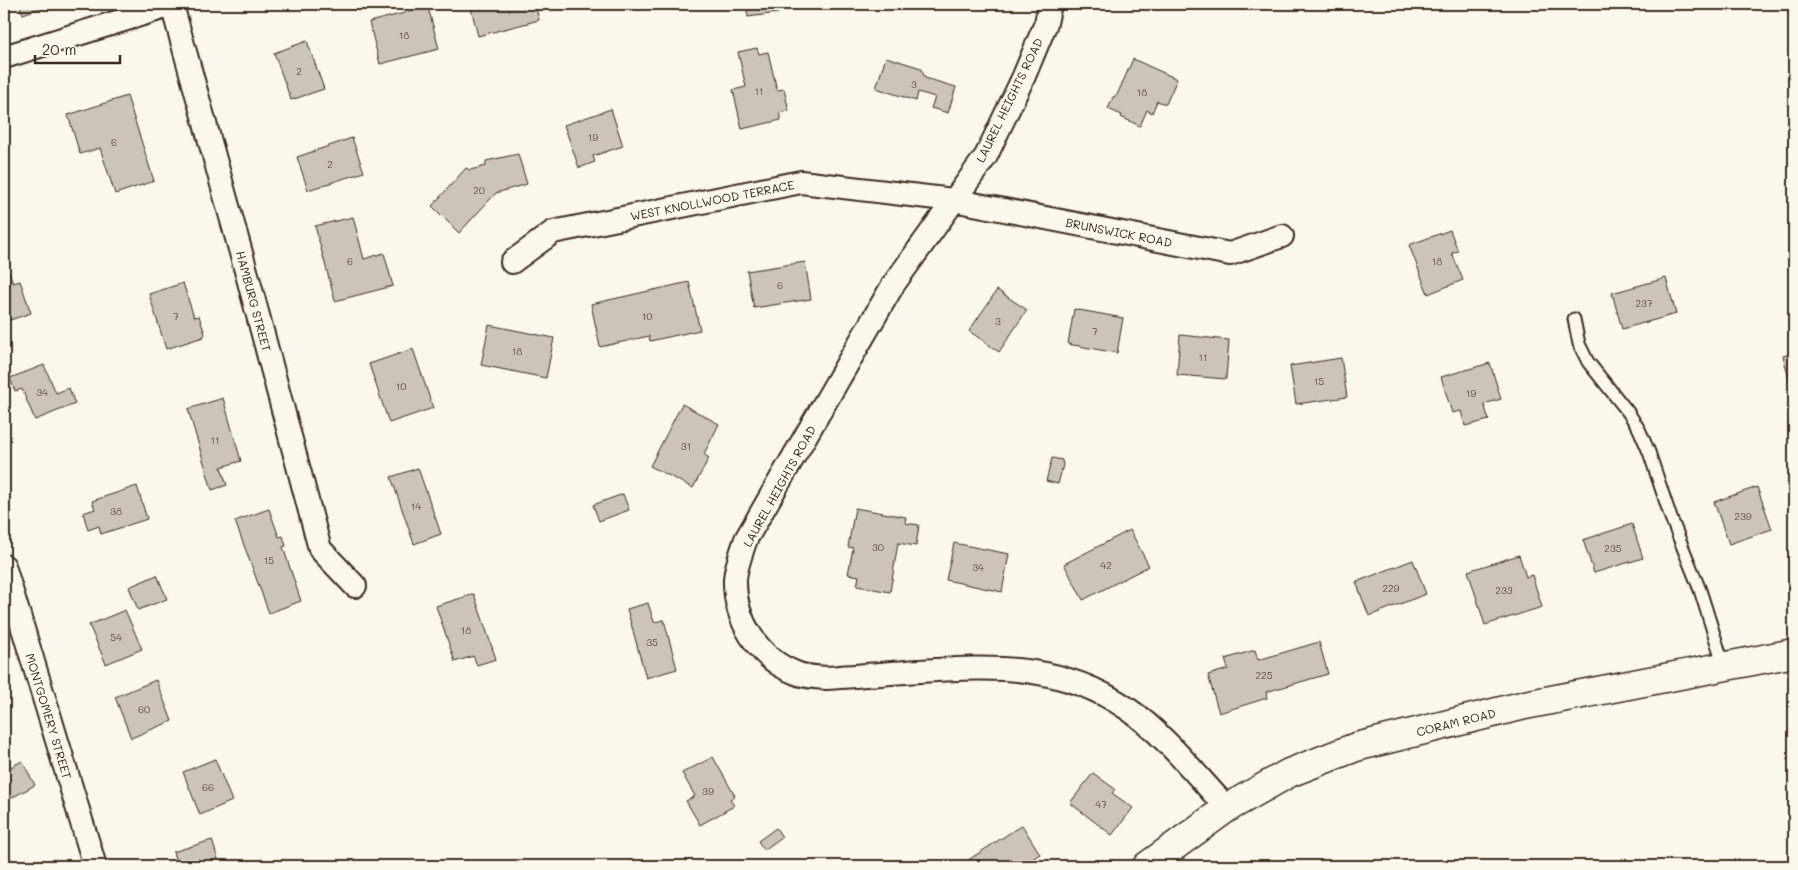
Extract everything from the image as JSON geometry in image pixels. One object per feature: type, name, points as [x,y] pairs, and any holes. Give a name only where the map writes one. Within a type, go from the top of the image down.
[{"type":"street","points":[[4,57],[173,4]]},
{"type":"street","name":"HAMBURG STREET","points":[[173,4],[320,549],[355,586]]},
{"type":"street","name":"LAUREL HEIGHTS ROAD","points":[[1050,4],[1046,23],[1024,76],[986,156],[893,285],[746,539],[735,577],[736,596],[740,614],[757,645],[768,657],[797,674],[826,678],[972,668],[1022,670],[1059,676],[1096,689],[1129,709],[1159,735],[1227,808]]},
{"type":"street","name":"WEST KNOLLWOOD TERRACE","points":[[512,262],[554,232],[801,182],[953,200]]},
{"type":"street","name":"BRUNSWICK ROAD","points":[[953,200],[1230,254],[1282,236]]},
{"type":"street","name":"MONTGOMERY STREET","points":[[4,566],[95,866]]},
{"type":"street","name":"CORAM ROAD","points":[[1147,866],[1227,808],[1289,773],[1356,747],[1525,705],[1794,653]]},
{"type":"lane","points":[[1574,319],[1579,344],[1588,362],[1628,412],[1649,452],[1700,590],[1724,666]]},
{"type":"building","points":[[19,4],[51,4],[23,14]]},
{"type":"building","points":[[470,4],[535,4],[539,20],[478,36]]},
{"type":"building","points":[[679,4],[695,4],[680,8]]},
{"type":"building","points":[[746,4],[777,4],[778,13],[748,17]]},
{"type":"building","points":[[428,7],[439,49],[380,64],[369,22]]},
{"type":"building","points":[[307,41],[324,89],[291,100],[274,53]]},
{"type":"building","points":[[757,48],[759,54],[768,52],[777,90],[784,89],[789,111],[779,113],[781,120],[742,129],[733,90],[746,87],[738,52]]},
{"type":"building","points":[[886,57],[921,68],[925,78],[956,87],[948,113],[931,108],[935,97],[918,92],[916,101],[876,88]]},
{"type":"building","points":[[1133,59],[1177,79],[1166,104],[1157,101],[1152,113],[1147,110],[1140,126],[1108,109],[1113,97],[1117,95]]},
{"type":"building","points":[[127,96],[154,181],[115,194],[100,148],[80,154],[68,115]]},
{"type":"building","points":[[611,109],[623,146],[593,156],[595,162],[579,168],[564,125]]},
{"type":"building","points":[[352,138],[364,172],[308,190],[297,157]]},
{"type":"building","points":[[518,154],[527,184],[496,193],[459,233],[432,206],[466,168],[470,170],[486,166],[486,161]]},
{"type":"building","points":[[353,217],[364,259],[384,253],[393,286],[335,301],[315,226]]},
{"type":"building","points":[[1450,230],[1458,251],[1452,253],[1463,280],[1428,294],[1409,245]]},
{"type":"building","points":[[805,262],[811,299],[754,308],[747,271]]},
{"type":"building","points":[[6,263],[13,283],[20,281],[31,313],[7,321],[4,315],[4,264]]},
{"type":"building","points":[[1666,278],[1676,314],[1622,329],[1612,293]]},
{"type":"building","points":[[689,282],[700,330],[650,341],[649,336],[600,347],[591,304]]},
{"type":"building","points":[[183,283],[194,317],[199,316],[205,334],[203,337],[166,349],[149,294]]},
{"type":"building","points":[[997,290],[1027,310],[999,352],[969,331]]},
{"type":"building","points":[[1074,309],[1123,318],[1117,353],[1068,344]]},
{"type":"building","points":[[489,325],[554,338],[546,378],[481,365]]},
{"type":"building","points":[[1180,335],[1229,340],[1226,379],[1177,375]]},
{"type":"building","points":[[413,349],[433,408],[389,423],[369,364]]},
{"type":"building","points":[[1794,353],[1794,385],[1791,386],[1783,356]]},
{"type":"building","points":[[1341,358],[1347,397],[1296,404],[1290,366]]},
{"type":"building","points":[[1490,363],[1501,399],[1484,404],[1489,420],[1465,426],[1461,411],[1452,413],[1441,377]]},
{"type":"building","points":[[44,365],[56,393],[69,388],[75,404],[35,420],[22,389],[15,391],[10,378]]},
{"type":"building","points":[[223,398],[241,461],[221,467],[227,485],[212,490],[188,409]]},
{"type":"building","points":[[682,404],[719,424],[704,454],[709,458],[693,488],[650,466]]},
{"type":"building","points":[[1052,458],[1062,460],[1063,465],[1058,484],[1046,481]]},
{"type":"building","points":[[418,468],[441,534],[414,544],[391,477]]},
{"type":"building","points":[[137,486],[147,519],[101,534],[99,526],[88,530],[83,513],[95,509],[92,501]]},
{"type":"building","points":[[1757,487],[1772,529],[1729,544],[1714,502]]},
{"type":"building","points":[[623,494],[629,510],[599,521],[593,505]]},
{"type":"building","points":[[855,508],[906,517],[905,523],[919,525],[916,546],[898,543],[890,592],[857,586],[859,576],[848,574],[853,548],[848,547]]},
{"type":"building","points":[[269,509],[279,537],[283,536],[286,546],[283,547],[301,601],[269,613],[235,521]]},
{"type":"building","points":[[1632,524],[1643,558],[1594,573],[1583,540]]},
{"type":"building","points":[[1130,530],[1149,566],[1083,600],[1064,564]]},
{"type":"building","points":[[954,543],[1009,554],[1002,592],[946,580]]},
{"type":"building","points":[[1519,555],[1526,577],[1532,575],[1542,607],[1485,625],[1468,571]]},
{"type":"building","points":[[1413,560],[1426,594],[1369,616],[1356,582]]},
{"type":"building","points":[[157,575],[167,599],[138,610],[129,587]]},
{"type":"building","points":[[474,594],[496,659],[477,665],[473,656],[455,662],[436,606]]},
{"type":"building","points":[[648,603],[654,622],[664,620],[677,669],[646,678],[627,609]]},
{"type":"building","points":[[125,610],[142,649],[106,664],[89,625]]},
{"type":"building","points":[[1319,642],[1328,674],[1266,692],[1267,698],[1219,713],[1208,675],[1228,669],[1225,659],[1255,650],[1258,660]]},
{"type":"building","points":[[156,680],[172,721],[131,738],[115,697]]},
{"type":"building","points":[[713,757],[735,796],[730,799],[734,806],[700,825],[686,801],[695,796],[682,773]]},
{"type":"building","points":[[215,759],[232,801],[200,815],[183,772]]},
{"type":"building","points":[[22,761],[35,785],[4,802],[4,762],[7,769]]},
{"type":"building","points":[[1093,773],[1115,789],[1112,793],[1133,808],[1112,835],[1070,803]]},
{"type":"building","points":[[1022,825],[1040,854],[1022,866],[959,866]]},
{"type":"building","points":[[776,828],[782,837],[764,850],[758,841]]},
{"type":"building","points":[[212,840],[220,866],[177,866],[173,852]]}]
